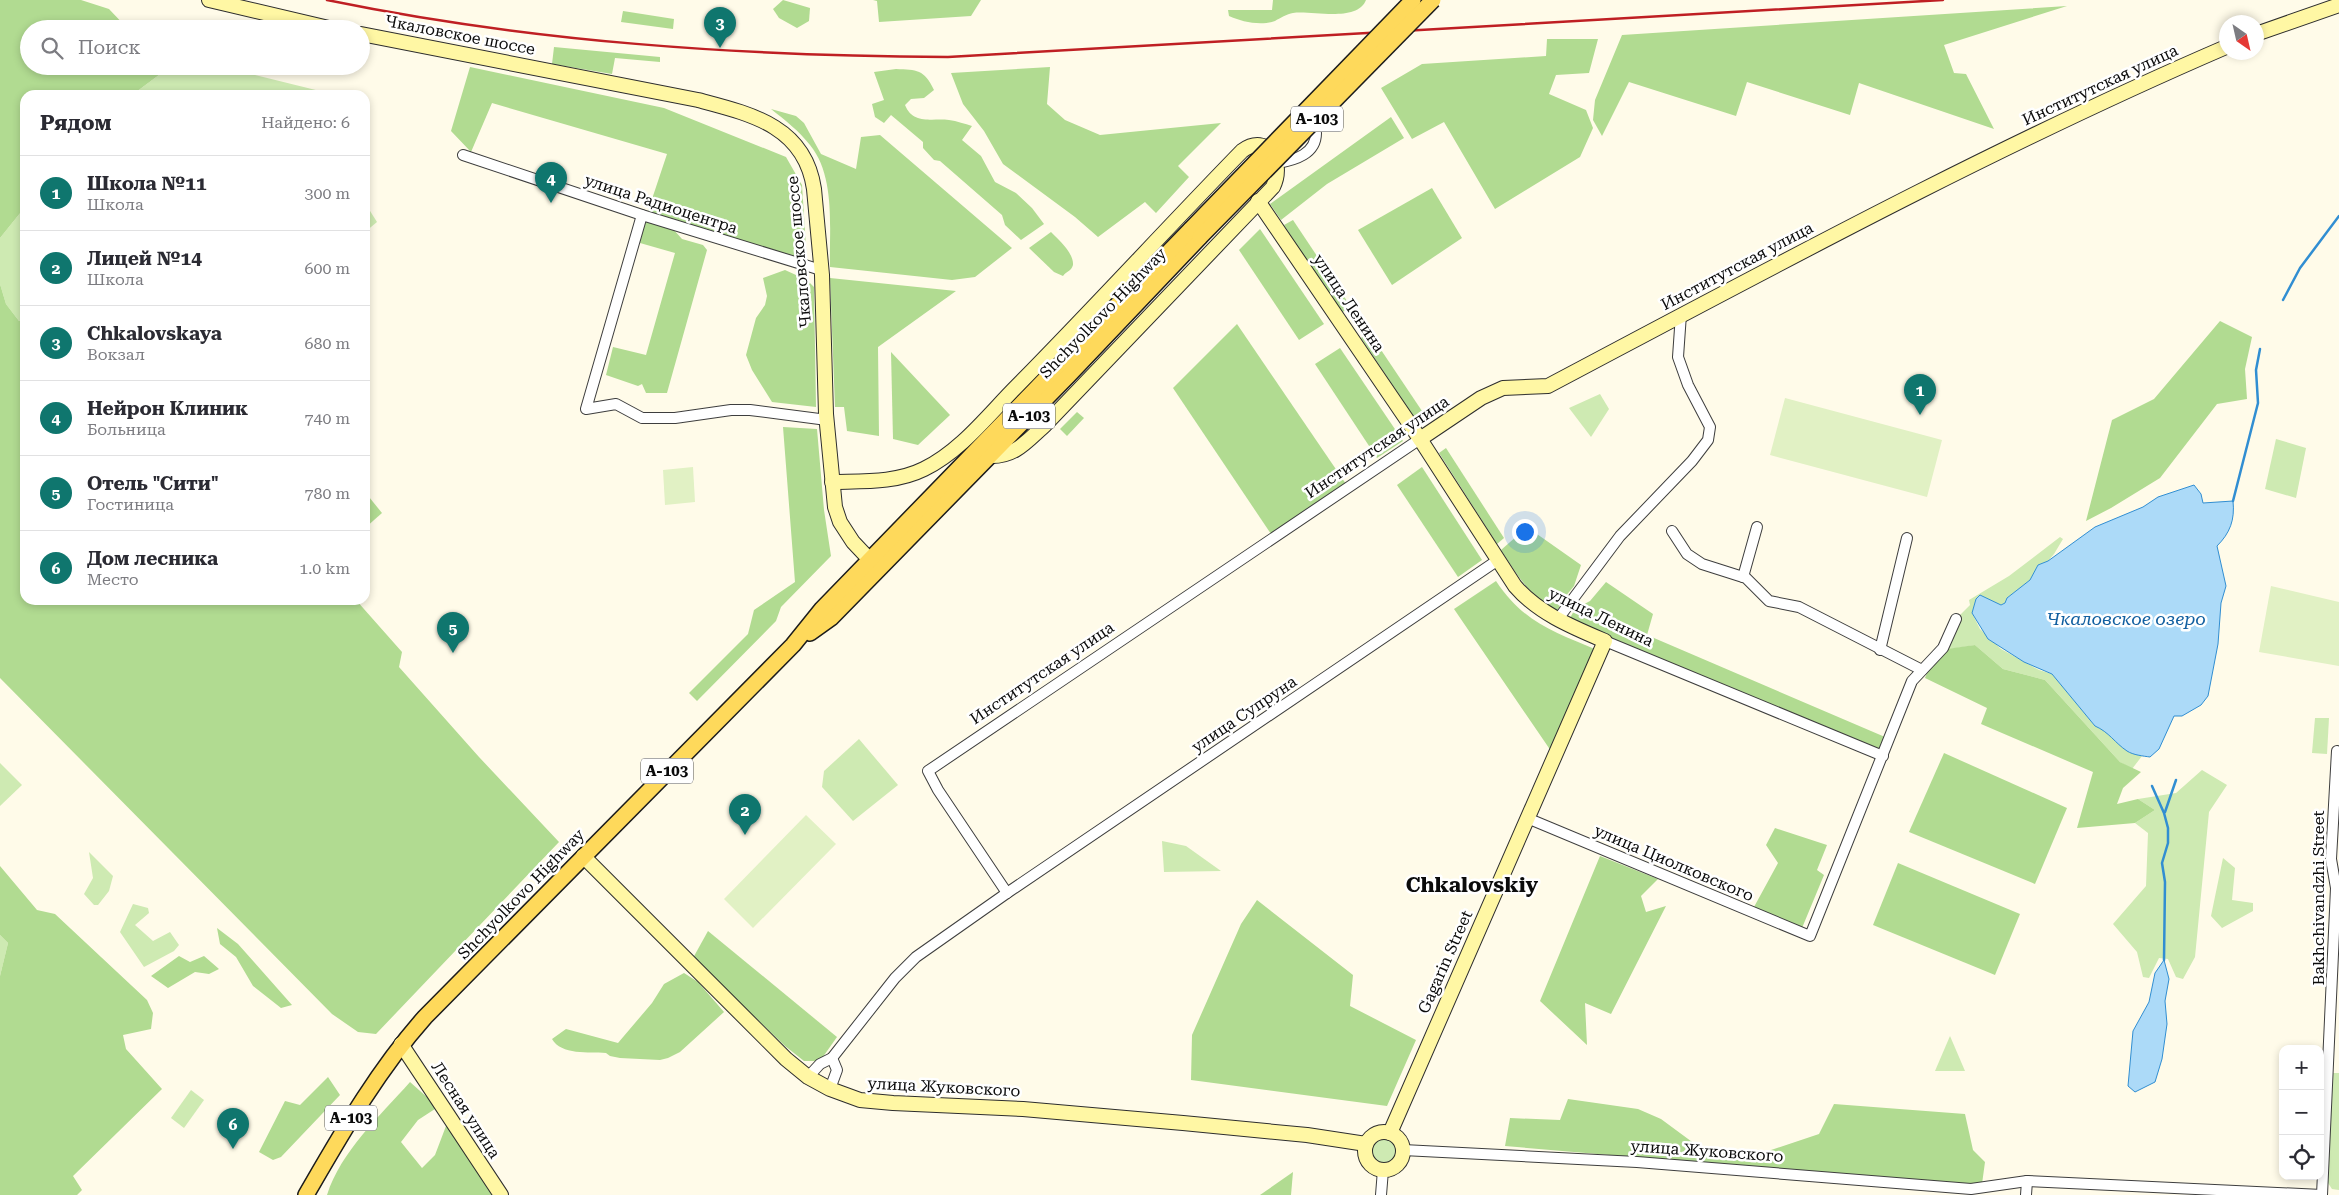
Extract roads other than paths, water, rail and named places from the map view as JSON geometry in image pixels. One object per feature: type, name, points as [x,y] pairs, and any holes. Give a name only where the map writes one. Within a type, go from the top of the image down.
[{"type":"main road","name":"Shchyolkovo Highway","points":[[306,1195],[352,1115],[401,1044],[425,1017],[794,645],[822,609],[848,583],[877,562],[990,456],[1413,0]]},
{"type":"main road","name":"Shchyolkovo Highway","points":[[794,645],[831,618],[877,562],[891,539],[1196,233],[1433,0]]},
{"type":"street","points":[[209,0],[295,20]]},
{"type":"street","points":[[2264,31],[2339,5]]},
{"type":"street","name":"Чкаловское шоссе","points":[[370,36],[698,100],[739,111],[780,130],[790,138],[806,158],[812,175],[821,270],[826,420],[835,506],[850,538],[877,562]]},
{"type":"street","name":"Институтская улица","points":[[1007,893],[938,790],[928,771],[1481,398],[1503,388],[1548,386],[1681,314],[1893,204],[2136,87],[2219,50]]},
{"type":"street","points":[[1278,164],[1310,151],[1314,145],[1316,133]]},
{"type":"street","name":"А-103","points":[[832,482],[887,480],[910,475],[943,458],[968,436],[1046,357],[1242,151],[1253,145],[1259,145],[1272,154],[1278,164],[1277,178],[1273,186],[1045,425],[1013,452],[1003,457],[990,456]]},
{"type":"street","name":"улица Радиоцентра","points":[[463,155],[642,215],[821,270]]},
{"type":"street","name":"улица Ленина","points":[[1258,201],[1420,439],[1526,600],[1558,619],[1604,641],[1883,756]]},
{"type":"street","points":[[642,215],[586,409],[616,404],[642,418],[675,418],[730,410],[750,410],[826,420],[842,474],[852,481],[837,496],[835,506]]},
{"type":"street","points":[[1558,619],[1620,536],[1692,461],[1708,440],[1710,427],[1688,385],[1678,357],[1681,314]]},
{"type":"street","points":[[1743,577],[1757,527]]},
{"type":"street","points":[[1672,531],[1686,554],[1702,564],[1743,577],[1769,601],[1800,607],[1880,650],[1922,670]]},
{"type":"street","points":[[850,538],[870,546],[878,546],[891,539]]},
{"type":"street","points":[[848,583],[856,564],[857,556],[850,538]]},
{"type":"street","points":[[1880,650],[1907,538]]},
{"type":"street","name":"улица Супруна","points":[[1007,893],[1498,560]]},
{"type":"street","points":[[1883,756],[1912,681],[1943,648],[1956,619]]},
{"type":"street","name":"Gagarin Street","points":[[1390,1133],[1604,641]]},
{"type":"street","name":"Bakhchivandzhi Street","points":[[2322,1195],[2336,888],[2331,859],[2337,751]]},
{"type":"street","name":"улица Циолковского","points":[[1527,818],[1810,936],[1883,756]]},
{"type":"street","name":"улица Жуковского","points":[[583,856],[786,1059],[808,1077],[860,1100],[1023,1109],[1174,1122],[1307,1135],[1366,1144]]},
{"type":"street","points":[[808,1077],[820,1064],[832,1058],[895,978],[916,957],[1007,893]]},
{"type":"street","name":"Лесная улица","points":[[401,1044],[501,1195]]},
{"type":"street","points":[[830,1088],[837,1070],[832,1058]]},
{"type":"street","points":[[1378,1133],[1390,1133],[1400,1139],[1403,1150],[1402,1156],[1395,1167],[1383,1170],[1368,1161],[1366,1144],[1378,1133]]},
{"type":"street","name":"улица Жуковского","points":[[1403,1150],[1638,1162],[1971,1189],[2027,1181],[2147,1191],[2322,1195]]},
{"type":"street","points":[[1381,1195],[1383,1170]]},
{"type":"street","points":[[2026,1195],[2027,1181]]},
{"type":"water","name":"Чкаловское озеро","points":[[2194,485],[2201,494],[2203,503],[2233,501],[2231,526],[2217,546],[2226,586],[2221,603],[2218,644],[2208,696],[2201,705],[2182,716],[2174,716],[2159,749],[2150,757],[2138,755],[2127,751],[2104,731],[2095,726],[2052,674],[2024,662],[1988,639],[1972,613],[1976,599],[1980,595],[2001,605],[2005,603],[2007,598],[2030,580],[2038,565],[2048,561],[2095,527],[2143,507],[2158,497]]},
{"type":"water","points":[[2164,960],[2169,979],[2165,1001],[2167,1024],[2162,1059],[2155,1082],[2135,1092],[2128,1086],[2133,1031],[2149,1002],[2155,973]]},
{"type":"waterway","points":[[2283,300],[2300,268],[2339,216]]},
{"type":"waterway","points":[[2233,501],[2258,403],[2256,370],[2260,349]]},
{"type":"waterway","points":[[2165,812],[2176,780]]},
{"type":"waterway","points":[[2152,786],[2164,813],[2168,828],[2168,843],[2162,863],[2165,882],[2164,960]]},
{"type":"railway","points":[[327,0],[481,26],[636,44],[792,54],[948,57],[1943,0]]},
{"type":"place","name":"Chkalovskaya","points":[[720,48]]},
{"type":"place","name":"Нейрон Клиник","points":[[551,203]]},
{"type":"place","name":"Школа №11","points":[[1920,415]]},
{"type":"place","name":"Отель \"Сити\"","points":[[453,653]]},
{"type":"place","name":"Лицей №14","points":[[745,835]]},
{"type":"place","name":"Дом лесника","points":[[233,1149]]},
{"type":"district","name":"Chkalovskiy","points":[[1472,885]]}]
